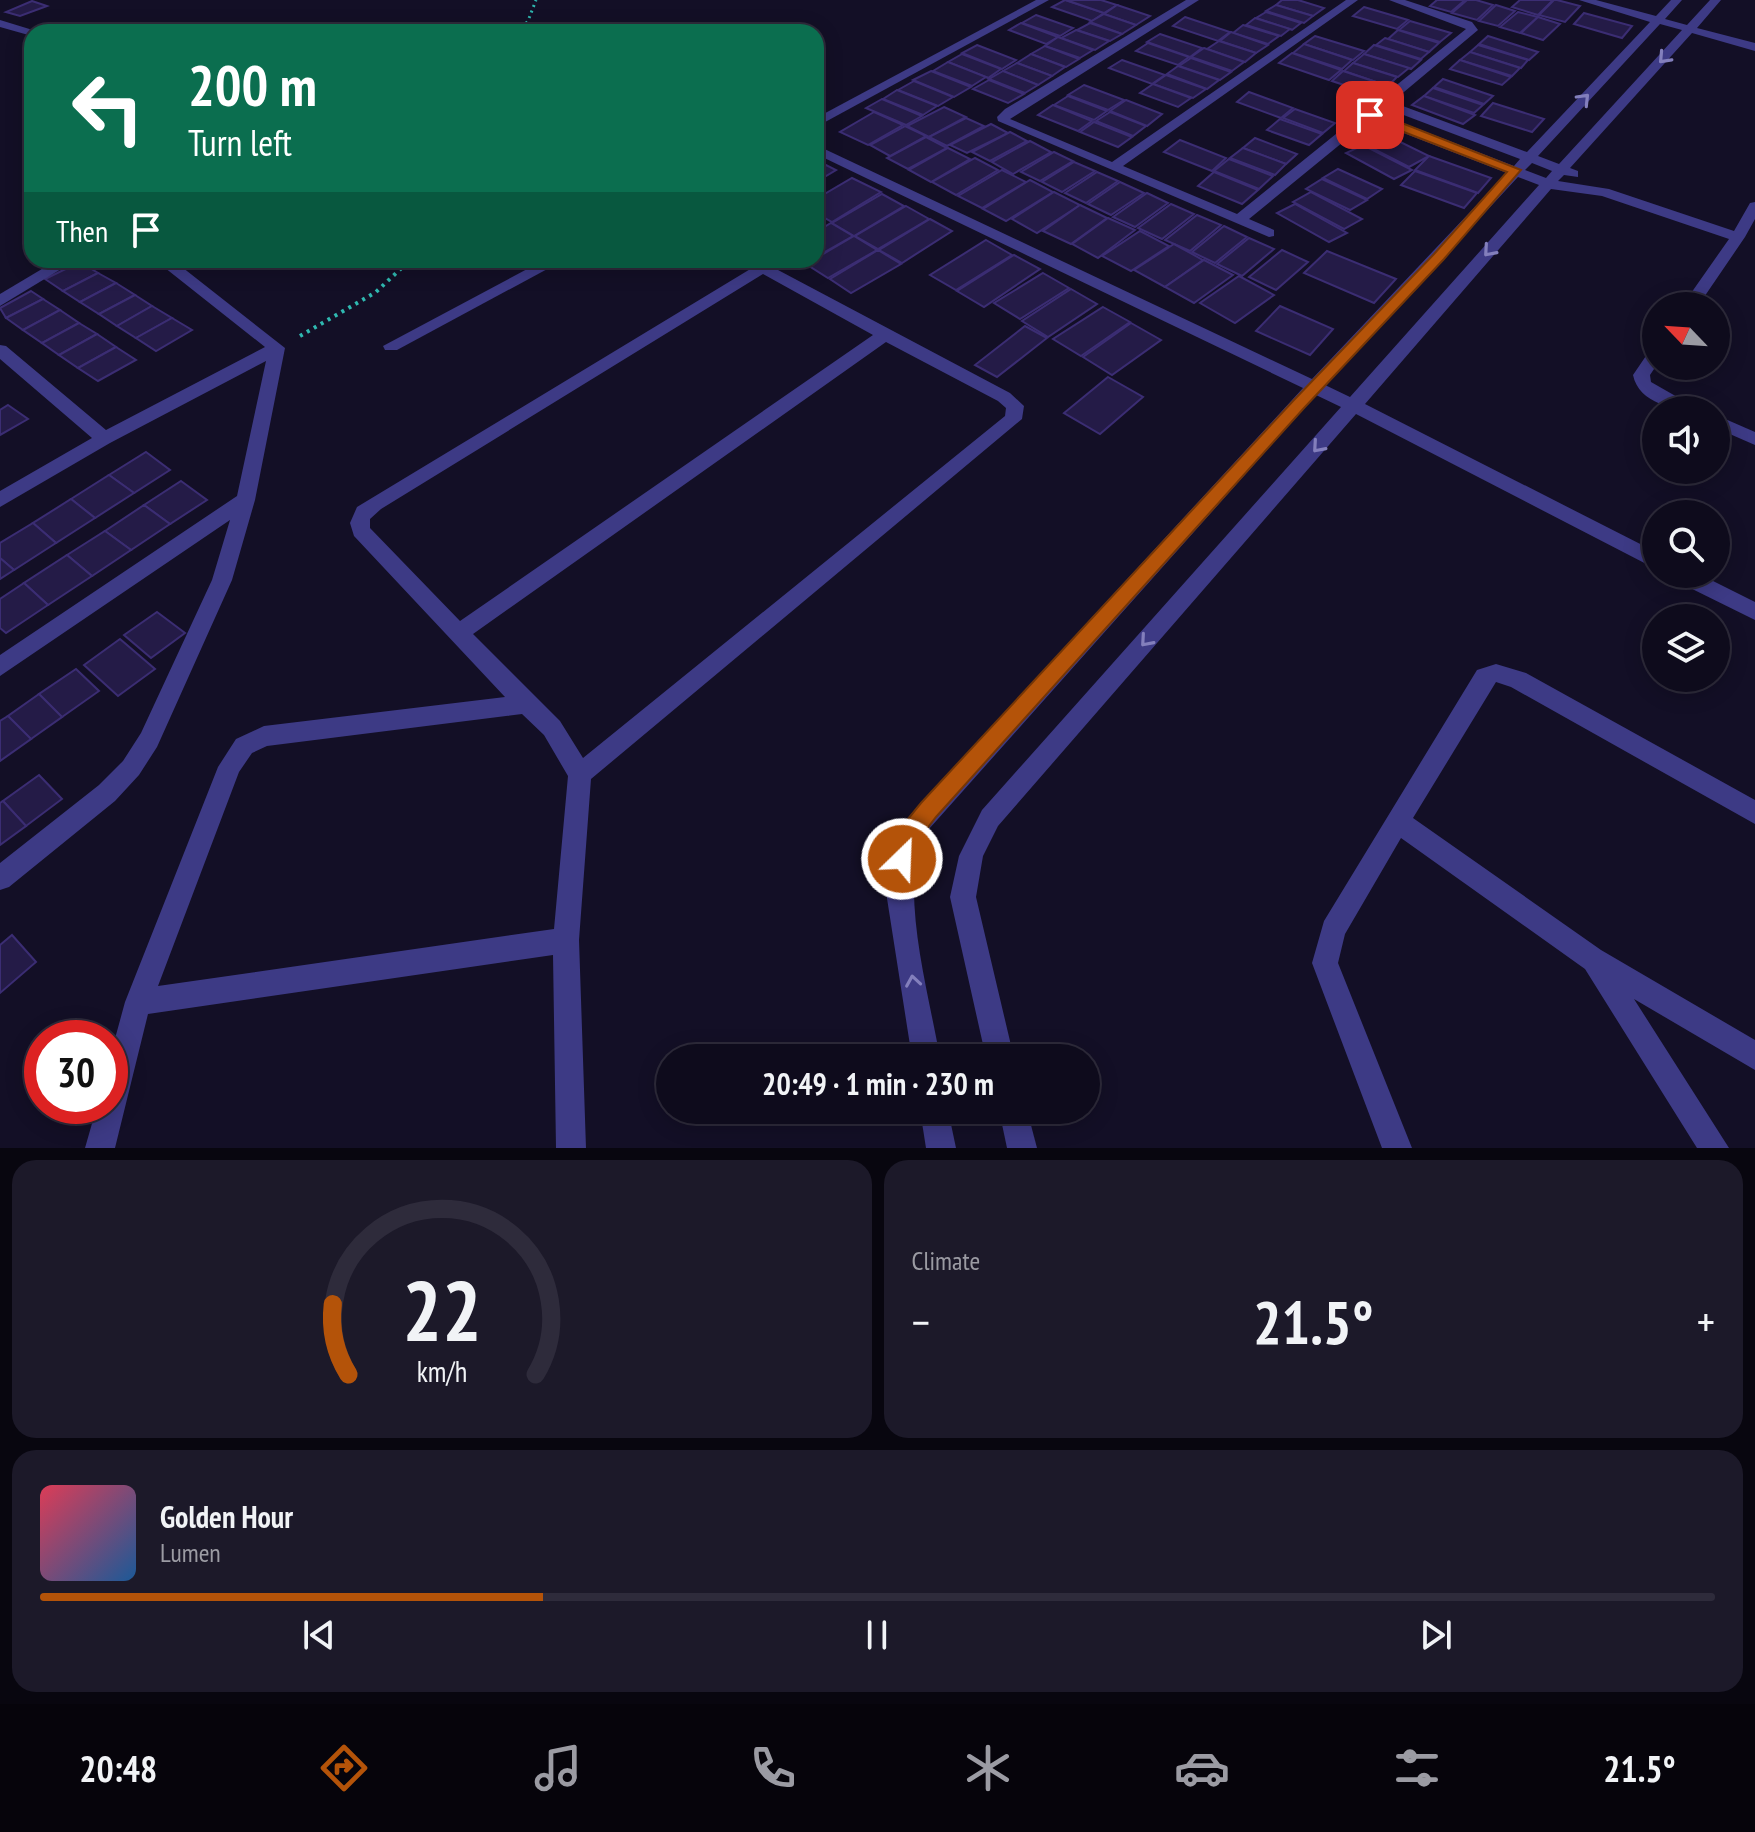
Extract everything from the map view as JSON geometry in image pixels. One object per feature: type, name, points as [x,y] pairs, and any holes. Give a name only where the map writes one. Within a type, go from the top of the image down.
[{"type":"street","points":[[824,119],[1044,0]]},
{"type":"street","points":[[1194,0],[1003,117],[1004,121],[1269,233]]},
{"type":"street","points":[[1114,166],[1353,0]]},
{"type":"street","points":[[1239,220],[1472,30],[1468,24],[1394,0]]},
{"type":"street","points":[[1584,0],[1755,47]]},
{"type":"street","points":[[924,1044],[899,892],[902,859],[911,832],[1514,170],[1677,0]]},
{"type":"street","points":[[997,1044],[963,897],[965,870],[974,844],[990,818],[1562,168],[1716,0]]},
{"type":"street","points":[[0,23],[24,30]]},
{"type":"street","points":[[1384,103],[1562,168],[1604,192]]},
{"type":"street","points":[[1370,115],[1548,184],[1604,192],[1738,237]]},
{"type":"street","points":[[824,153],[1354,406],[1642,554]]},
{"type":"street","points":[[1700,292],[1738,237],[1755,206]]},
{"type":"street","points":[[0,301],[55,268]]},
{"type":"street","points":[[173,268],[277,348]]},
{"type":"street","points":[[391,346],[541,268]]},
{"type":"street","points":[[571,1148],[566,940],[580,774],[552,728],[361,531],[358,524],[365,511],[748,268]]},
{"type":"street","points":[[580,774],[1013,419],[1015,406],[1004,397],[761,268]]},
{"type":"street","points":[[459,633],[885,335]]},
{"type":"street","points":[[0,500],[104,439],[277,348]]},
{"type":"street","points":[[0,878],[107,793],[131,768],[143,749],[222,580],[246,500],[277,348]]},
{"type":"street","points":[[0,350],[104,439]]},
{"type":"street","points":[[1642,380],[1660,396]]},
{"type":"street","points":[[1730,427],[1755,439]]},
{"type":"street","points":[[0,667],[246,500]]},
{"type":"street","points":[[1708,588],[1755,612]]},
{"type":"street","points":[[1397,1148],[1325,963],[1333,930],[1485,677],[1496,673],[1518,680],[1755,813]]},
{"type":"street","points":[[100,1148],[138,1002],[230,767],[244,746],[264,736],[526,704]]},
{"type":"street","points":[[1398,821],[1592,959],[1755,1056]]},
{"type":"street","points":[[138,1002],[566,940]]},
{"type":"street","points":[[1592,959],[1714,1148]]},
{"type":"street","points":[[937,1124],[941,1148]]},
{"type":"street","points":[[1016,1124],[1022,1148]]},
{"type":"path","points":[[525,24],[536,0]]},
{"type":"path","points":[[277,348],[327,322],[405,268]]},
{"type":"building","points":[[1065,0],[1104,13],[1092,21],[1052,7]]},
{"type":"building","points":[[1066,0],[1101,0],[1117,5],[1104,13]]},
{"type":"building","points":[[1282,0],[1298,0],[1324,8],[1313,16],[1276,5]]},
{"type":"building","points":[[1437,0],[1465,0],[1451,12],[1430,6]]},
{"type":"building","points":[[1467,0],[1493,5],[1477,20],[1452,13]]},
{"type":"building","points":[[1520,0],[1553,0],[1538,15],[1512,7]]},
{"type":"building","points":[[1554,0],[1580,6],[1565,22],[1539,15]]},
{"type":"building","points":[[32,1],[47,6],[20,16],[6,12]]},
{"type":"building","points":[[1117,5],[1150,16],[1136,25],[1104,14]]},
{"type":"building","points":[[1276,5],[1313,16],[1304,23],[1266,11]]},
{"type":"building","points":[[1496,5],[1515,11],[1498,26],[1479,21]]},
{"type":"building","points":[[1364,7],[1408,20],[1397,29],[1353,16]]},
{"type":"building","points":[[1266,12],[1301,23],[1292,30],[1256,18]]},
{"type":"building","points":[[1518,12],[1538,17],[1520,33],[1500,27]]},
{"type":"building","points":[[1584,13],[1632,26],[1622,38],[1574,24]]},
{"type":"building","points":[[1104,14],[1136,25],[1122,34],[1090,22]]},
{"type":"building","points":[[1036,15],[1073,28],[1060,36],[1022,23]]},
{"type":"building","points":[[1185,17],[1230,32],[1218,41],[1173,26]]},
{"type":"building","points":[[1538,17],[1560,24],[1543,40],[1521,33]]},
{"type":"building","points":[[1255,18],[1290,29],[1281,36],[1246,25]]},
{"type":"building","points":[[1410,21],[1451,33],[1440,42],[1399,30]]},
{"type":"building","points":[[1021,23],[1058,37],[1046,44],[1009,30]]},
{"type":"building","points":[[1090,23],[1122,34],[1110,41],[1077,30]]},
{"type":"building","points":[[1243,25],[1279,36],[1268,44],[1233,33]]},
{"type":"building","points":[[1076,30],[1109,41],[1095,50],[1061,38]]},
{"type":"building","points":[[1398,30],[1439,43],[1429,52],[1388,39]]},
{"type":"building","points":[[1231,32],[1268,45],[1256,53],[1220,41]]},
{"type":"building","points":[[1160,34],[1202,48],[1190,57],[1147,42]]},
{"type":"building","points":[[1315,36],[1364,51],[1353,60],[1304,44]]},
{"type":"building","points":[[1488,36],[1538,52],[1529,60],[1479,44]]},
{"type":"building","points":[[1058,37],[1093,50],[1080,58],[1045,46]]},
{"type":"building","points":[[1385,38],[1429,52],[1421,59],[1376,45]]},
{"type":"building","points":[[1219,41],[1256,53],[1245,62],[1207,49]]},
{"type":"building","points":[[1148,43],[1189,57],[1178,65],[1136,51]]},
{"type":"building","points":[[1304,44],[1352,60],[1342,69],[1293,53]]},
{"type":"building","points":[[977,45],[1016,60],[1002,69],[962,53]]},
{"type":"building","points":[[1374,45],[1421,60],[1411,69],[1364,54]]},
{"type":"building","points":[[1478,45],[1528,60],[1521,68],[1470,52]]},
{"type":"building","points":[[1045,46],[1079,59],[1066,67],[1031,54]]},
{"type":"building","points":[[1204,48],[1244,62],[1232,71],[1191,57]]},
{"type":"building","points":[[1470,52],[1520,68],[1512,76],[1460,60]]},
{"type":"building","points":[[1292,53],[1341,70],[1329,80],[1279,63]]},
{"type":"building","points":[[962,54],[1001,69],[988,78],[948,62]]},
{"type":"building","points":[[1031,54],[1065,67],[1052,76],[1017,63]]},
{"type":"building","points":[[1364,54],[1409,68],[1398,77],[1353,63]]},
{"type":"building","points":[[1191,58],[1231,72],[1220,80],[1179,66]]},
{"type":"building","points":[[1122,60],[1165,75],[1152,84],[1109,68]]},
{"type":"building","points":[[1460,60],[1511,77],[1502,85],[1450,69]]},
{"type":"building","points":[[948,62],[986,77],[972,86],[933,71]]},
{"type":"building","points":[[1017,63],[1052,76],[1038,85],[1003,71]]},
{"type":"building","points":[[1353,63],[1397,77],[1388,86],[1344,71]]},
{"type":"building","points":[[1178,66],[1219,80],[1207,89],[1167,74]]},
{"type":"building","points":[[931,71],[971,87],[954,97],[913,80]]},
{"type":"building","points":[[1003,71],[1038,85],[1025,93],[989,79]]},
{"type":"building","points":[[1343,71],[1388,86],[1377,96],[1332,81]]},
{"type":"building","points":[[1166,75],[1206,89],[1193,98],[1153,84]]},
{"type":"building","points":[[1443,79],[1493,96],[1484,104],[1434,87]]},
{"type":"building","points":[[989,80],[1024,94],[1008,103],[973,89]]},
{"type":"building","points":[[914,81],[953,97],[938,106],[898,90]]},
{"type":"building","points":[[1153,84],[1191,98],[1178,107],[1140,93]]},
{"type":"building","points":[[1084,85],[1124,100],[1108,110],[1068,95]]},
{"type":"building","points":[[1433,88],[1483,105],[1474,113],[1424,96]]},
{"type":"building","points":[[897,90],[937,106],[923,115],[883,99]]},
{"type":"building","points":[[1249,92],[1293,108],[1281,118],[1237,102]]},
{"type":"building","points":[[1068,96],[1107,111],[1094,120],[1054,105]]},
{"type":"building","points":[[1424,96],[1475,115],[1463,124],[1412,105]]},
{"type":"building","points":[[882,99],[922,116],[906,125],[866,108]]},
{"type":"building","points":[[1126,100],[1162,114],[1147,126],[1110,111]]},
{"type":"building","points":[[1493,103],[1544,119],[1532,132],[1481,116]]},
{"type":"building","points":[[1053,105],[1092,121],[1078,131],[1038,115]]},
{"type":"building","points":[[944,107],[966,117],[929,137],[907,126]]},
{"type":"building","points":[[1295,109],[1335,123],[1323,133],[1283,118]]},
{"type":"building","points":[[874,112],[903,125],[868,145],[840,132]]},
{"type":"building","points":[[1110,112],[1146,126],[1133,136],[1096,121]]},
{"type":"building","points":[[966,118],[984,126],[947,146],[929,137]]},
{"type":"building","points":[[1280,119],[1322,134],[1309,145],[1267,130]]},
{"type":"building","points":[[1094,122],[1132,137],[1118,147],[1080,132]]},
{"type":"building","points":[[991,124],[1008,133],[967,153],[950,145]]},
{"type":"building","points":[[905,126],[926,136],[890,156],[870,145]]},
{"type":"building","points":[[1010,132],[1027,141],[990,161],[972,152]]},
{"type":"building","points":[[1382,133],[1429,156],[1409,167],[1362,143]]},
{"type":"building","points":[[926,137],[947,148],[908,169],[887,158]]},
{"type":"building","points":[[1255,138],[1297,154],[1286,164],[1243,148]]},
{"type":"building","points":[[1180,140],[1226,158],[1212,171],[1164,152]]},
{"type":"building","points":[[1030,141],[1051,152],[1013,174],[992,162]]},
{"type":"building","points":[[1363,145],[1412,170],[1394,179],[1346,153]]},
{"type":"building","points":[[948,148],[970,159],[931,182],[909,170]]},
{"type":"building","points":[[1243,148],[1286,164],[1275,175],[1230,158]]},
{"type":"building","points":[[1054,152],[1073,161],[1040,181],[1021,172]]},
{"type":"building","points":[[1429,156],[1491,178],[1478,193],[1415,170]]},
{"type":"building","points":[[975,158],[998,170],[956,195],[932,182]]},
{"type":"building","points":[[1229,159],[1273,176],[1259,189],[1214,171]]},
{"type":"building","points":[[1074,162],[1095,171],[1062,192],[1042,182]]},
{"type":"building","points":[[824,164],[836,170],[824,177]]},
{"type":"building","points":[[1338,169],[1382,189],[1367,199],[1323,178]]},
{"type":"building","points":[[1002,170],[1026,182],[982,208],[958,196]]},
{"type":"building","points":[[1415,171],[1477,193],[1464,208],[1401,185]]},
{"type":"building","points":[[1097,172],[1118,181],[1086,203],[1065,193]]},
{"type":"building","points":[[1214,172],[1258,190],[1242,204],[1198,186]]},
{"type":"building","points":[[852,178],[881,192],[832,222],[824,218],[824,194]]},
{"type":"building","points":[[1322,179],[1367,200],[1350,210],[1306,189]]},
{"type":"building","points":[[1030,180],[1053,192],[1006,221],[983,209]]},
{"type":"building","points":[[1120,182],[1144,193],[1111,215],[1088,204]]},
{"type":"building","points":[[1054,192],[1080,205],[1037,233],[1012,219]]},
{"type":"building","points":[[1311,192],[1362,219],[1344,229],[1293,202]]},
{"type":"building","points":[[1147,193],[1168,203],[1135,227],[1113,217]]},
{"type":"building","points":[[882,194],[904,206],[854,236],[832,223]]},
{"type":"building","points":[[1171,204],[1194,214],[1162,239],[1138,228]]},
{"type":"building","points":[[1295,204],[1347,233],[1329,242],[1277,213]]},
{"type":"building","points":[[1080,205],[1107,218],[1071,244],[1043,231]]},
{"type":"building","points":[[906,206],[929,219],[878,249],[855,236]]},
{"type":"building","points":[[1197,215],[1221,225],[1190,251],[1165,240]]},
{"type":"building","points":[[1108,218],[1135,230],[1098,258],[1072,244]]},
{"type":"building","points":[[930,219],[952,231],[902,263],[879,250]]},
{"type":"building","points":[[831,223],[853,236],[824,252],[824,227]]},
{"type":"building","points":[[1224,226],[1247,237],[1215,263],[1192,252]]},
{"type":"building","points":[[1140,231],[1169,246],[1131,271],[1102,256]]},
{"type":"building","points":[[854,236],[877,250],[828,278],[812,268],[824,268],[824,254]]},
{"type":"building","points":[[1249,238],[1274,249],[1242,276],[1217,264]]},
{"type":"building","points":[[986,240],[1012,255],[956,290],[930,275]]},
{"type":"building","points":[[1174,244],[1203,260],[1165,287],[1134,270]]},
{"type":"building","points":[[878,250],[901,264],[851,293],[830,279]]},
{"type":"building","points":[[1282,250],[1308,262],[1276,290],[1249,277]]},
{"type":"building","points":[[1327,251],[1396,279],[1374,303],[1304,273]]},
{"type":"building","points":[[1014,255],[1040,269],[984,307],[957,291]]},
{"type":"building","points":[[1204,260],[1233,275],[1194,303],[1165,287]]},
{"type":"building","points":[[68,268],[90,268],[98,273],[63,291],[45,279]]},
{"type":"building","points":[[98,273],[116,283],[80,302],[63,291]]},
{"type":"building","points":[[1043,273],[1069,288],[1020,319],[994,303]]},
{"type":"building","points":[[1239,276],[1274,295],[1235,323],[1200,303]]},
{"type":"building","points":[[116,283],[135,295],[99,314],[80,302]]},
{"type":"building","points":[[1071,289],[1097,304],[1048,337],[1022,321]]},
{"type":"building","points":[[31,291],[43,299],[6,318],[0,308]]},
{"type":"building","points":[[135,295],[152,306],[117,326],[99,314]]},
{"type":"building","points":[[43,299],[60,310],[23,330],[6,318]]},
{"type":"building","points":[[152,306],[172,318],[136,338],[117,326]]},
{"type":"building","points":[[1280,306],[1333,329],[1310,355],[1256,331]]},
{"type":"building","points":[[1103,307],[1130,322],[1081,356],[1053,339]]},
{"type":"building","points":[[60,310],[79,323],[42,343],[23,330]]},
{"type":"building","points":[[172,318],[192,330],[156,351],[136,338]]},
{"type":"building","points":[[79,323],[97,334],[59,355],[42,343]]},
{"type":"building","points":[[1131,323],[1161,340],[1112,375],[1083,357]]},
{"type":"building","points":[[1025,326],[1047,338],[997,377],[975,365]]},
{"type":"building","points":[[97,334],[116,347],[78,368],[59,355]]},
{"type":"building","points":[[116,347],[136,360],[98,381],[78,368]]},
{"type":"building","points":[[1108,377],[1143,397],[1100,434],[1064,413]]},
{"type":"building","points":[[8,405],[28,419],[0,435],[0,410]]},
{"type":"building","points":[[146,452],[170,470],[134,493],[109,475]]},
{"type":"building","points":[[109,475],[134,493],[95,518],[71,499]]},
{"type":"building","points":[[181,481],[207,500],[170,524],[144,505]]},
{"type":"building","points":[[71,499],[95,518],[56,543],[33,523]]},
{"type":"building","points":[[144,505],[170,524],[131,550],[105,531]]},
{"type":"building","points":[[33,523],[56,543],[14,570],[0,558],[0,543]]},
{"type":"building","points":[[105,531],[131,550],[92,576],[67,555]]},
{"type":"building","points":[[67,555],[92,576],[48,605],[24,583]]},
{"type":"building","points":[[0,558],[14,570],[0,579]]},
{"type":"building","points":[[24,583],[48,605],[6,633],[0,628],[0,599]]},
{"type":"building","points":[[157,612],[185,633],[151,658],[124,635]]},
{"type":"building","points":[[120,639],[155,669],[118,696],[84,665]]},
{"type":"building","points":[[76,669],[99,691],[62,717],[39,694]]},
{"type":"building","points":[[39,694],[62,717],[31,739],[8,716]]},
{"type":"building","points":[[8,716],[31,739],[0,761],[0,721]]},
{"type":"building","points":[[39,775],[62,799],[26,826],[3,801]]},
{"type":"building","points":[[3,801],[26,826],[0,845],[0,803]]},
{"type":"building","points":[[12,935],[36,962],[0,993],[0,945]]},
{"type":"route","points":[[902,859],[911,832],[928,810],[1298,404],[1316,389],[1439,257],[1514,170],[1370,115]]}]
